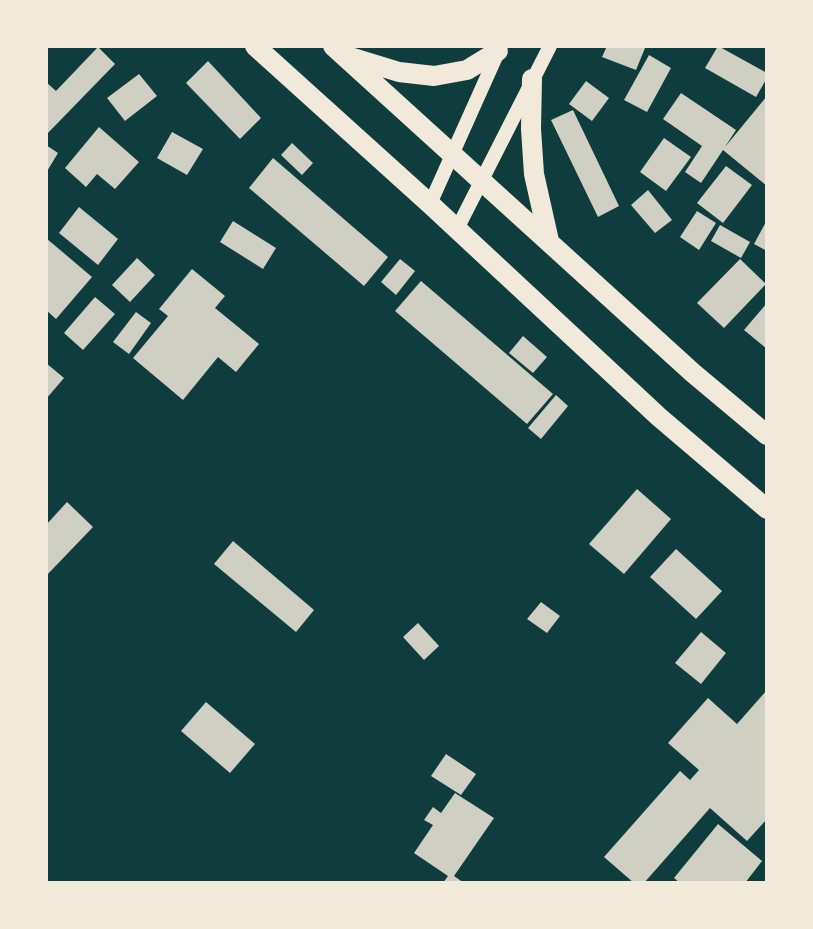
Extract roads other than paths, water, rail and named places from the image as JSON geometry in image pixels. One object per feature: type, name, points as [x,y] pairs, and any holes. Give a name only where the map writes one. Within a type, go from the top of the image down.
[{"type":"main road","points":[[255,46],[659,417],[767,509]]},
{"type":"main road","points":[[338,50],[399,72],[434,76],[467,70],[500,49]]},
{"type":"main road","points":[[338,50],[693,373],[767,435]]},
{"type":"main road","points":[[532,79],[534,174],[549,241]]},
{"type":"street","points":[[457,229],[550,46]]},
{"type":"street","points":[[430,204],[500,49]]}]
